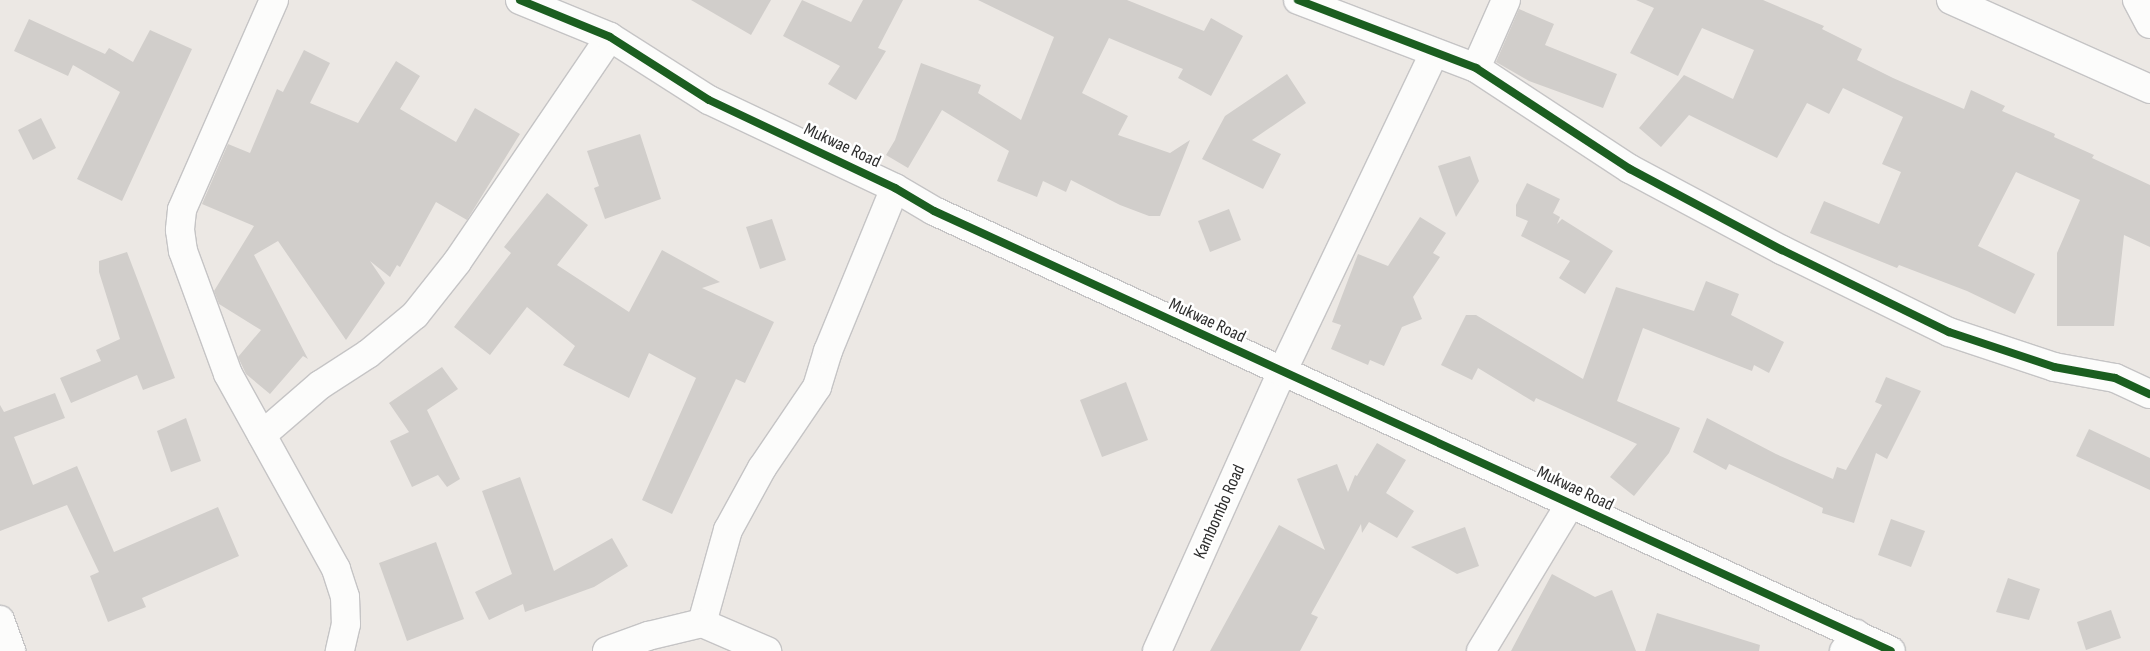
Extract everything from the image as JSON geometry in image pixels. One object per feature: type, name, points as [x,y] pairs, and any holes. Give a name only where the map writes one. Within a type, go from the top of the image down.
[{"type":"street","points":[[274,0],[182,210],[180,230],[183,251],[228,374],[336,569],[345,597],[346,624],[340,651]]},
{"type":"street","name":"Mukwae Road","points":[[520,0],[610,37],[709,100],[895,188],[934,210],[1570,504],[1850,643],[1891,651]]},
{"type":"street","points":[[1298,0],[1476,68],[1630,169],[1782,250],[1940,327],[2054,367],[2115,378],[2150,394]]},
{"type":"street","points":[[1476,68],[1506,0]]},
{"type":"street","points":[[1951,0],[2150,89]]},
{"type":"street","points":[[262,435],[320,385],[368,354],[415,315],[457,262],[610,37]]},
{"type":"street","name":"Kambombo Road","points":[[1157,651],[1282,372],[1434,53]]},
{"type":"street","points":[[702,623],[728,530],[762,468],[817,387],[828,351],[895,188]]},
{"type":"street","points":[[1481,651],[1570,504]]},
{"type":"street","points":[[0,620],[11,651]]},
{"type":"street","points":[[607,651],[648,636],[702,623],[767,651]]},
{"type":"building","points":[[691,0],[771,0],[751,35]]},
{"type":"building","points":[[802,0],[851,22],[863,0],[903,0],[878,48],[886,51],[856,100],[828,84],[840,66],[783,36]]},
{"type":"building","points":[[978,0],[1127,0],[1204,31],[1211,18],[1243,36],[1211,96],[1178,78],[1183,69],[1109,38],[1082,93],[1128,116],[1118,135],[1170,153],[1190,140],[1160,216],[1149,216],[1120,205],[1071,180],[1066,192],[1043,181],[1037,197],[997,181],[1009,151],[942,110],[908,168],[886,155],[895,140],[921,63],[981,85],[978,93],[1021,120],[1054,37]]},
{"type":"building","points":[[1636,0],[1763,0],[1824,26],[1822,29],[1862,49],[1857,60],[1893,78],[1964,109],[1971,90],[2005,106],[2002,111],[2055,134],[2054,137],[2094,155],[2092,158],[2150,185],[2150,247],[2124,235],[2114,326],[2057,326],[2057,253],[2080,200],[2016,172],[1978,246],[2035,274],[2015,314],[1967,291],[1899,265],[1897,268],[1810,233],[1824,201],[1879,224],[1901,172],[1882,164],[1903,117],[1843,88],[1829,114],[1807,103],[1777,158],[1689,115],[1661,147],[1639,128],[1684,75],[1733,99],[1754,50],[1702,28],[1678,76],[1630,53],[1654,8]]},
{"type":"building","points":[[1519,9],[1554,24],[1545,45],[1617,74],[1603,108],[1529,81],[1496,62]]},
{"type":"building","points":[[29,19],[105,54],[109,48],[133,62],[150,30],[192,49],[122,201],[77,179],[120,92],[73,65],[68,76],[14,51]]},
{"type":"building","points":[[304,50],[330,63],[310,103],[358,123],[396,61],[420,76],[400,109],[456,142],[475,108],[520,134],[467,220],[436,202],[400,267],[397,265],[390,277],[370,261],[385,283],[346,340],[278,241],[254,255],[308,359],[303,356],[270,394],[246,374],[238,357],[261,330],[219,304],[214,291],[254,226],[202,204],[228,144],[250,153],[277,89],[283,92]]},
{"type":"building","points":[[1287,74],[1306,103],[1252,140],[1281,154],[1263,189],[1202,159],[1225,116]]},
{"type":"building","points":[[41,118],[56,148],[33,160],[18,130]]},
{"type":"building","points":[[640,134],[661,199],[605,219],[594,188],[599,186],[587,151]]},
{"type":"building","points":[[1470,156],[1479,181],[1456,217],[1438,166]]},
{"type":"building","points":[[1527,183],[1560,199],[1553,213],[1560,217],[1557,224],[1562,219],[1613,251],[1585,294],[1559,278],[1570,261],[1521,236],[1528,221],[1516,216],[1516,205]]},
{"type":"building","points":[[547,193],[588,225],[557,265],[629,312],[662,250],[720,282],[702,288],[774,322],[745,383],[736,379],[672,514],[642,500],[696,378],[649,353],[629,398],[563,365],[575,346],[527,307],[490,355],[454,327],[511,253],[504,247]]},
{"type":"building","points":[[1229,209],[1241,240],[1210,252],[1198,221]]},
{"type":"building","points":[[1420,217],[1446,233],[1433,253],[1440,257],[1413,297],[1422,319],[1402,327],[1384,366],[1370,360],[1368,365],[1331,349],[1341,325],[1332,322],[1358,254],[1388,266]]},
{"type":"building","points":[[772,219],[786,260],[760,269],[746,227]]},
{"type":"building","points":[[127,252],[175,378],[143,390],[137,375],[71,403],[60,378],[101,361],[96,350],[120,339],[99,272],[99,261]]},
{"type":"building","points":[[1706,281],[1739,294],[1731,315],[1784,342],[1769,373],[1754,365],[1752,371],[1643,328],[1617,401],[1680,428],[1669,453],[1634,496],[1610,477],[1637,444],[1536,398],[1534,402],[1478,368],[1472,380],[1441,365],[1466,315],[1476,315],[1583,379],[1616,287],[1694,311]]},
{"type":"building","points":[[442,367],[458,389],[427,410],[460,479],[447,487],[438,475],[412,487],[390,441],[409,432],[389,403]]},
{"type":"building","points":[[1886,377],[1921,391],[1887,459],[1876,453],[1854,523],[1822,513],[1823,508],[1729,464],[1726,470],[1693,452],[1707,418],[1776,454],[1833,479],[1837,467],[1846,470],[1882,405],[1875,402]]},
{"type":"building","points":[[1126,382],[1148,440],[1102,457],[1080,400]]},
{"type":"building","points":[[55,393],[65,418],[14,437],[33,485],[77,466],[114,552],[218,507],[239,556],[142,598],[146,607],[108,622],[90,576],[99,572],[67,505],[0,531],[0,405],[4,412]]},
{"type":"building","points":[[186,418],[201,461],[171,472],[157,431]]},
{"type":"building","points":[[2089,429],[2150,458],[2150,490],[2076,456]]},
{"type":"building","points":[[1377,443],[1406,460],[1386,493],[1414,511],[1397,538],[1369,522],[1362,533],[1361,524],[1311,614],[1318,617],[1300,651],[1210,651],[1279,525],[1325,550],[1297,479],[1337,464],[1348,492],[1355,475],[1357,476]]},
{"type":"building","points":[[520,477],[554,571],[612,538],[628,566],[594,587],[525,612],[523,604],[489,620],[475,592],[512,574],[482,491]]},
{"type":"building","points":[[1891,519],[1925,531],[1911,567],[1878,555]]},
{"type":"building","points":[[1465,527],[1479,566],[1457,574],[1411,547]]},
{"type":"building","points":[[436,542],[464,619],[407,641],[379,563]]},
{"type":"building","points":[[1552,574],[1595,597],[1612,590],[1636,651],[1511,651]]},
{"type":"building","points":[[2008,578],[2040,589],[2029,620],[1996,612]]},
{"type":"building","points":[[2111,610],[2121,638],[2086,650],[2077,622]]},
{"type":"building","points":[[1657,613],[1760,645],[1759,651],[1645,651]]},
{"type":"cycle path","points":[[520,0],[610,37],[709,100],[895,188],[934,211],[1891,651]]},
{"type":"cycle path","points":[[1298,0],[1476,68],[1630,169],[1782,250],[1949,332],[2054,367],[2115,378],[2150,394]]}]
